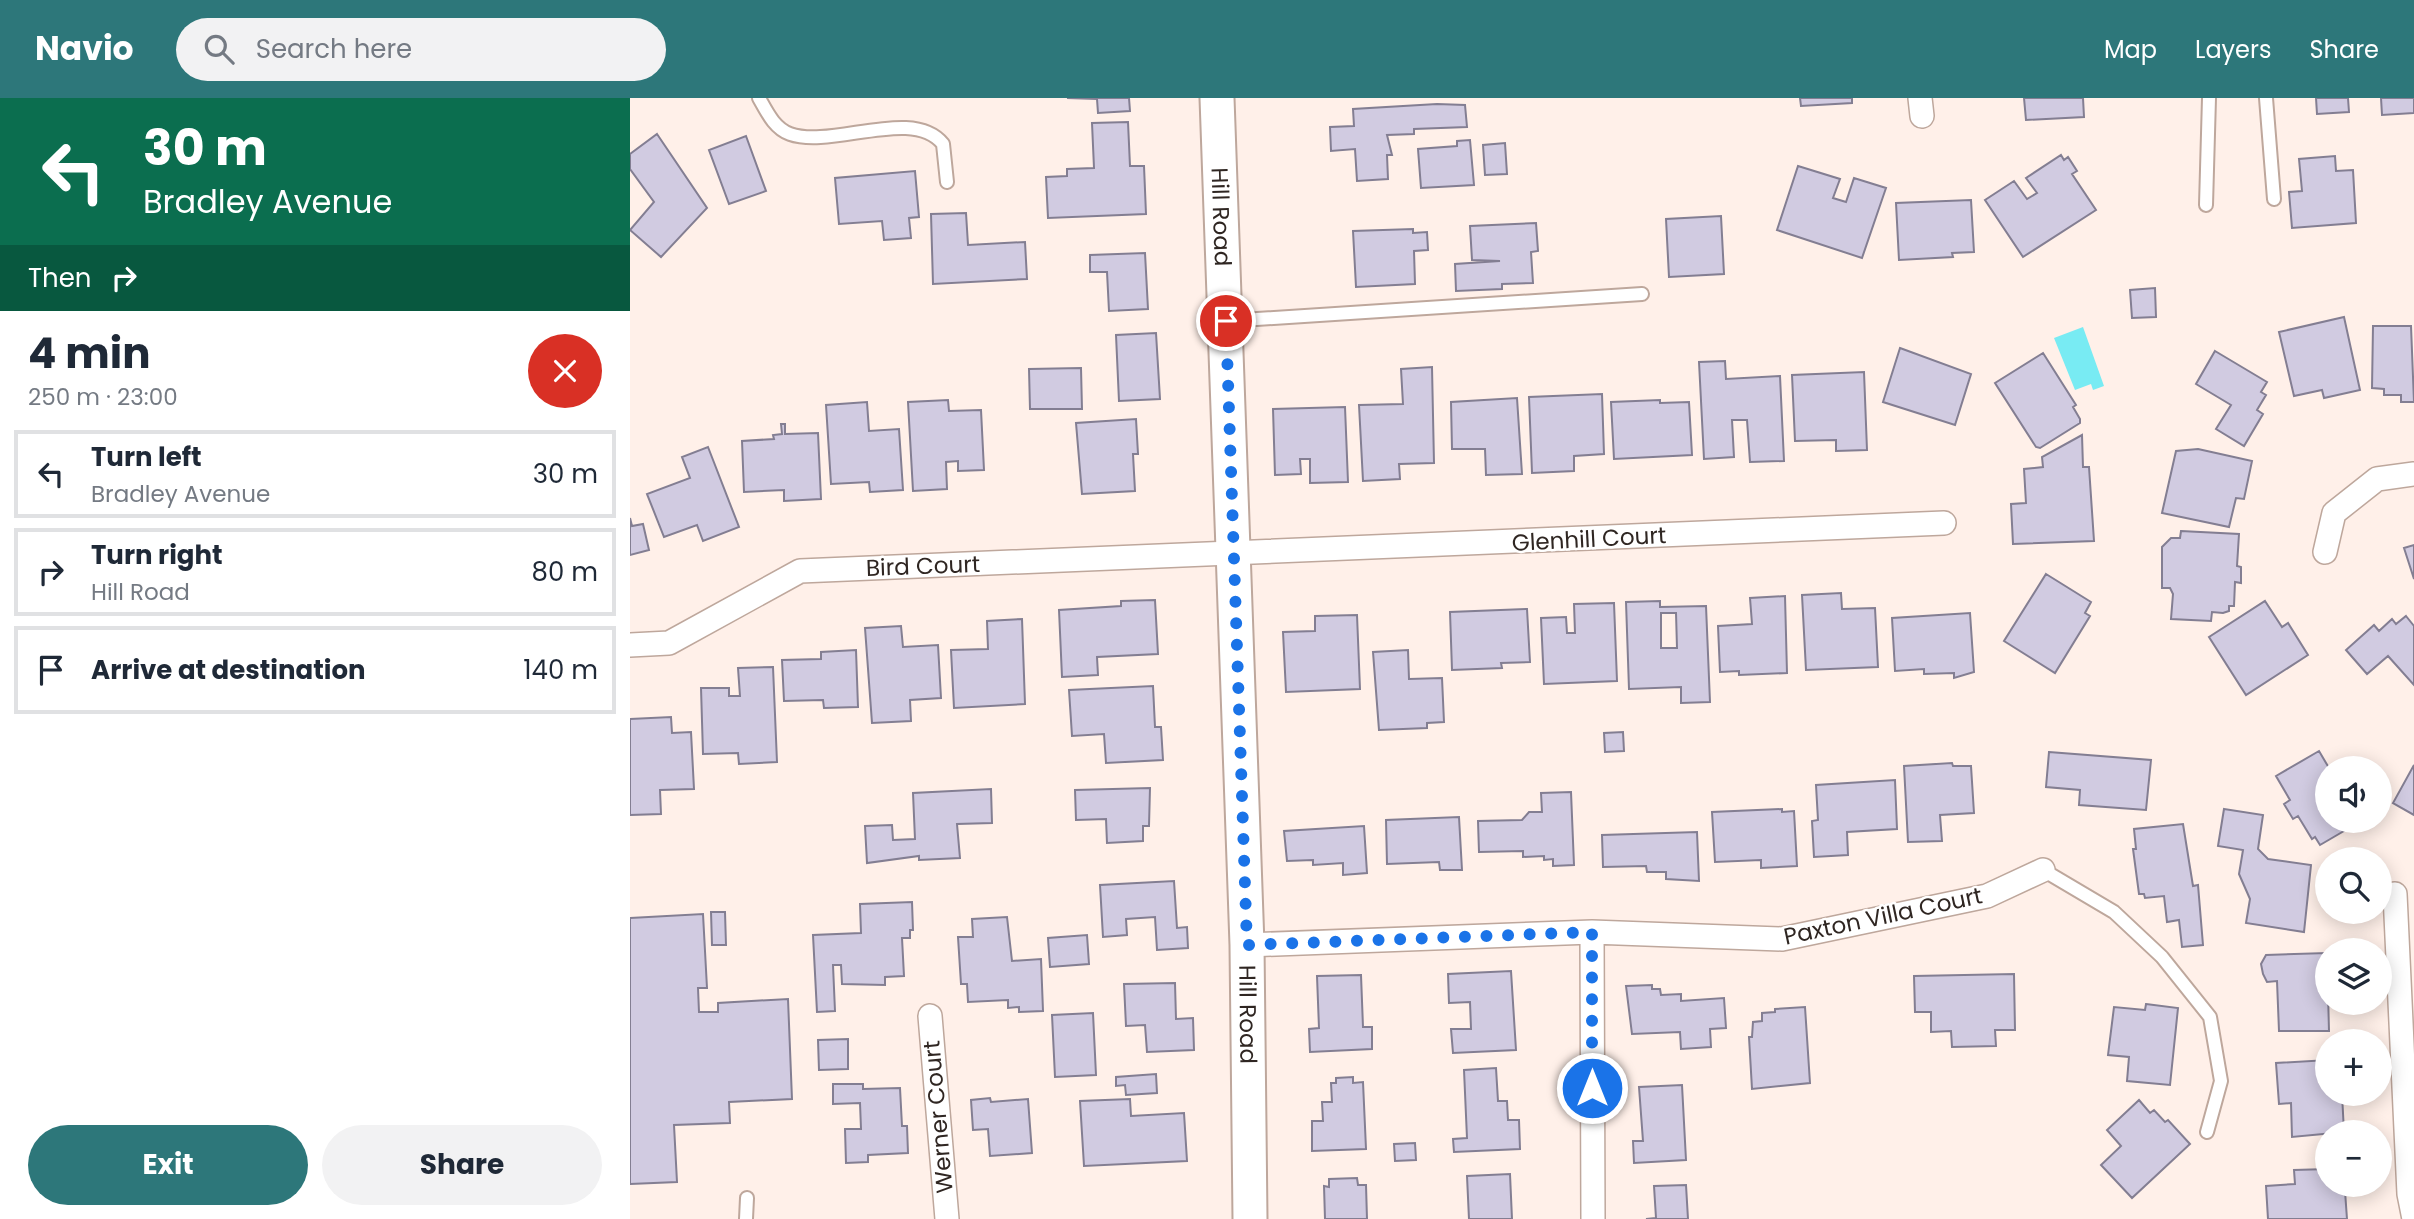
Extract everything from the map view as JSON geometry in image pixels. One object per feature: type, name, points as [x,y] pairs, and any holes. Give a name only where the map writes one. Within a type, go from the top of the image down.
[{"type":"street","name":"Hill Road","points":[[1217,98],[1247,945],[1250,1219]]},
{"type":"street","points":[[2325,552],[2334,513],[2377,479],[2414,474]]},
{"type":"street","name":"Glenhill Court","points":[[1234,554],[1944,523]]},
{"type":"street","name":"Bird Court","points":[[630,645],[669,642],[800,571],[1234,554]]},
{"type":"street","name":"Paxton Villa Court","points":[[1247,945],[1592,932],[1782,939],[1987,897],[2043,870]]},
{"type":"street","points":[[2395,894],[2409,1194],[2414,1219]]},
{"type":"street","points":[[1592,932],[1593,1219]]},
{"type":"street","name":"Werner Court","points":[[929,1016],[947,1219]]},
{"type":"lane","points":[[759,98],[772,122],[789,134],[807,137],[908,128],[927,130],[943,144],[947,182]]},
{"type":"lane","points":[[2206,205],[2209,98]]},
{"type":"lane","points":[[2266,98],[2274,199]]},
{"type":"lane","points":[[1226,321],[1642,294]]},
{"type":"lane","points":[[2043,870],[2114,912],[2162,957],[2210,1017],[2221,1081],[2207,1132]]},
{"type":"lane","points":[[746,1219],[747,1198]]},
{"type":"water","points":[[2083,327],[2104,386],[2093,390],[2091,384],[2075,390],[2054,338]]},
{"type":"building","points":[[1067,98],[1129,98],[1130,111],[1098,113],[1097,99]]},
{"type":"building","points":[[1800,98],[1852,98],[1852,103],[1801,106]]},
{"type":"building","points":[[2024,98],[2083,98],[2084,117],[2026,120]]},
{"type":"building","points":[[2316,98],[2348,98],[2349,112],[2317,114]]},
{"type":"building","points":[[2381,98],[2414,98],[2414,113],[2382,115]]},
{"type":"building","points":[[1465,105],[1467,127],[1414,129],[1414,134],[1387,135],[1392,155],[1387,155],[1388,179],[1357,181],[1355,149],[1331,151],[1330,127],[1354,126],[1353,109]]},
{"type":"building","points":[[1128,122],[1130,166],[1144,166],[1146,214],[1048,218],[1046,177],[1067,176],[1067,169],[1094,168],[1092,123]]},
{"type":"building","points":[[657,134],[707,208],[661,257],[630,230],[654,202],[630,169],[630,154]]},
{"type":"building","points":[[746,136],[766,191],[729,204],[709,150]]},
{"type":"building","points":[[1470,140],[1474,185],[1421,188],[1418,149],[1457,146],[1457,141]]},
{"type":"building","points":[[1505,143],[1507,174],[1485,175],[1483,145]]},
{"type":"building","points":[[2061,155],[2064,160],[2068,157],[2077,171],[2072,174],[2096,210],[2023,257],[1985,200],[2014,181],[2027,199],[2037,193],[2026,178]]},
{"type":"building","points":[[2335,156],[2336,171],[2353,170],[2356,223],[2292,228],[2289,192],[2302,191],[2299,159]]},
{"type":"building","points":[[1798,166],[1840,179],[1833,198],[1846,202],[1854,178],[1886,188],[1862,258],[1777,230]]},
{"type":"building","points":[[915,171],[919,217],[909,218],[911,238],[884,240],[882,221],[839,224],[835,178]]},
{"type":"building","points":[[1971,200],[1974,252],[1952,253],[1953,257],[1899,260],[1896,203]]},
{"type":"building","points":[[966,213],[968,245],[1025,242],[1027,279],[933,284],[931,214]]},
{"type":"building","points":[[1721,216],[1724,274],[1669,277],[1666,219]]},
{"type":"building","points":[[1536,223],[1538,251],[1531,252],[1533,283],[1502,284],[1502,289],[1456,291],[1455,264],[1500,261],[1472,260],[1470,226]]},
{"type":"building","points":[[1413,229],[1413,233],[1427,232],[1428,250],[1414,251],[1415,284],[1356,287],[1353,231]]},
{"type":"building","points":[[1145,253],[1148,309],[1109,311],[1107,272],[1090,272],[1090,255]]},
{"type":"building","points":[[2155,288],[2156,317],[2132,318],[2130,290]]},
{"type":"building","points":[[2344,317],[2360,390],[2324,398],[2322,390],[2294,396],[2279,332]]},
{"type":"building","points":[[2373,326],[2411,326],[2414,402],[2401,402],[2401,395],[2384,395],[2384,389],[2372,388]]},
{"type":"building","points":[[1156,333],[1160,399],[1119,401],[1116,335]]},
{"type":"building","points":[[1900,348],[1971,374],[1955,425],[1883,402]]},
{"type":"building","points":[[2215,351],[2267,382],[2261,392],[2266,395],[2257,410],[2263,414],[2244,446],[2216,429],[2231,405],[2196,384]]},
{"type":"building","points":[[2043,353],[2076,405],[2073,407],[2080,423],[2040,448],[2036,447],[1995,383]]},
{"type":"building","points":[[1725,361],[1726,379],[1780,376],[1784,461],[1750,462],[1747,420],[1732,420],[1734,457],[1704,459],[1699,362]]},
{"type":"building","points":[[1432,367],[1434,463],[1399,464],[1400,479],[1363,481],[1359,405],[1403,404],[1401,369]]},
{"type":"building","points":[[1081,368],[1082,409],[1030,409],[1029,369]]},
{"type":"building","points":[[1864,372],[1867,450],[1836,451],[1836,440],[1795,441],[1792,375]]},
{"type":"building","points":[[1602,394],[1604,454],[1574,456],[1574,471],[1532,473],[1529,397]]},
{"type":"building","points":[[1517,398],[1522,474],[1486,475],[1485,449],[1452,449],[1451,402]]},
{"type":"building","points":[[948,400],[949,411],[981,410],[984,470],[958,471],[958,461],[946,462],[947,489],[913,491],[908,402]]},
{"type":"building","points":[[1660,400],[1660,403],[1689,402],[1692,455],[1614,459],[1611,402]]},
{"type":"building","points":[[867,402],[869,431],[899,429],[903,490],[870,492],[869,482],[831,484],[826,405]]},
{"type":"building","points":[[1345,407],[1348,482],[1310,483],[1310,459],[1300,459],[1301,474],[1275,475],[1273,409]]},
{"type":"building","points":[[1136,419],[1138,454],[1133,454],[1135,491],[1082,494],[1076,423]]},
{"type":"building","points":[[781,424],[785,424],[785,434],[818,433],[821,499],[784,501],[784,490],[744,492],[742,441],[774,439],[773,435],[782,434]]},
{"type":"building","points":[[2082,435],[2083,467],[2089,467],[2094,541],[2013,544],[2011,504],[2026,503],[2024,469],[2043,467],[2042,457]]},
{"type":"building","points":[[708,447],[739,527],[703,541],[697,525],[664,537],[647,494],[690,478],[682,457]]},
{"type":"building","points":[[2198,449],[2252,461],[2244,499],[2236,498],[2229,527],[2162,513],[2176,451]]},
{"type":"building","points":[[630,518],[632,526],[643,524],[649,550],[630,555]]},
{"type":"building","points":[[2181,531],[2239,534],[2237,566],[2241,567],[2241,583],[2235,582],[2234,606],[2229,606],[2229,611],[2223,613],[2212,612],[2211,621],[2171,619],[2173,594],[2170,588],[2162,588],[2162,547],[2171,538],[2180,538]]},
{"type":"building","points":[[2414,545],[2414,579],[2404,548]]},
{"type":"building","points":[[2046,574],[2091,602],[2085,613],[2090,616],[2055,673],[2004,641]]},
{"type":"building","points":[[1841,593],[1842,609],[1875,608],[1878,667],[1806,670],[1802,595]]},
{"type":"building","points":[[1785,596],[1787,673],[1739,675],[1739,671],[1720,672],[1718,626],[1752,624],[1750,598]]},
{"type":"building","points":[[1155,600],[1158,654],[1097,657],[1098,675],[1062,677],[1059,610],[1121,606],[1121,601]]},
{"type":"building","points":[[1660,601],[1660,607],[1706,606],[1710,702],[1681,703],[1681,687],[1629,689],[1626,602]],"holes":[[[1661,613],[1676,613],[1677,648],[1661,648]]]},
{"type":"building","points":[[2265,601],[2282,627],[2288,623],[2308,655],[2246,695],[2209,637]]},
{"type":"building","points":[[1614,603],[1617,681],[1544,684],[1541,618],[1566,617],[1567,633],[1575,633],[1574,604]]},
{"type":"building","points":[[1527,609],[1530,662],[1501,663],[1502,668],[1452,670],[1450,612]]},
{"type":"building","points":[[1970,613],[1974,672],[1954,678],[1954,673],[1924,674],[1924,669],[1895,671],[1892,618]]},
{"type":"building","points":[[1357,615],[1360,689],[1286,692],[1283,632],[1315,631],[1315,616]]},
{"type":"building","points":[[2406,616],[2414,626],[2414,685],[2388,656],[2367,674],[2346,650],[2374,625],[2379,631],[2392,619],[2396,624]]},
{"type":"building","points":[[1022,619],[1025,704],[954,708],[951,650],[988,649],[987,621]]},
{"type":"building","points":[[901,626],[903,647],[938,645],[941,698],[910,700],[911,721],[872,723],[865,628]]},
{"type":"building","points":[[856,650],[858,707],[824,708],[823,700],[784,701],[782,660],[821,659],[821,652]]},
{"type":"building","points":[[1408,650],[1409,679],[1442,678],[1444,722],[1427,723],[1427,728],[1379,730],[1373,652]]},
{"type":"building","points":[[773,667],[777,762],[739,764],[738,753],[703,754],[701,688],[729,688],[729,696],[740,696],[738,668]]},
{"type":"building","points":[[1153,686],[1155,727],[1161,727],[1163,760],[1106,763],[1104,734],[1072,736],[1069,690]]},
{"type":"building","points":[[671,717],[672,733],[691,732],[694,789],[660,790],[661,814],[630,815],[630,719]]},
{"type":"building","points":[[1623,732],[1624,751],[1605,752],[1604,733]]},
{"type":"building","points":[[2319,751],[2322,756],[2315,756],[2315,833],[2340,833],[2320,845],[2315,837],[2312,839],[2298,816],[2293,819],[2284,804],[2290,800],[2276,776]]},
{"type":"building","points":[[2049,752],[2151,760],[2146,810],[2079,805],[2080,790],[2046,787]]},
{"type":"building","points":[[1952,763],[1953,766],[1971,766],[1974,813],[1940,815],[1942,841],[1908,842],[1904,766]]},
{"type":"building","points":[[2414,765],[2414,815],[2393,803]]},
{"type":"building","points":[[1895,780],[1897,829],[1847,832],[1848,855],[1814,857],[1812,821],[1818,820],[1816,785]]},
{"type":"building","points":[[1150,788],[1149,826],[1143,826],[1143,841],[1107,843],[1106,819],[1076,820],[1075,790]]},
{"type":"building","points":[[991,789],[992,823],[957,824],[960,858],[919,860],[919,856],[867,863],[865,826],[892,825],[893,840],[915,839],[913,793]]},
{"type":"building","points":[[1571,792],[1574,865],[1553,866],[1553,859],[1544,860],[1544,856],[1523,857],[1523,851],[1479,852],[1478,821],[1522,820],[1529,812],[1542,812],[1541,793]]},
{"type":"building","points":[[1782,809],[1782,812],[1794,811],[1797,866],[1761,868],[1761,860],[1715,862],[1712,812]]},
{"type":"building","points":[[2224,809],[2263,815],[2258,849],[2268,859],[2311,865],[2304,932],[2246,923],[2250,899],[2239,874],[2243,850],[2218,846]]},
{"type":"building","points":[[1459,817],[1462,870],[1440,870],[1439,862],[1387,864],[1386,820]]},
{"type":"building","points":[[2183,824],[2193,886],[2198,885],[2203,945],[2182,947],[2179,920],[2167,922],[2164,896],[2145,898],[2144,894],[2139,894],[2133,849],[2136,849],[2134,829]]},
{"type":"building","points":[[1364,826],[1367,873],[1343,875],[1343,863],[1313,865],[1313,860],[1287,861],[1284,831]]},
{"type":"building","points":[[1697,832],[1699,881],[1666,879],[1666,872],[1647,872],[1646,866],[1603,867],[1602,835]]},
{"type":"building","points":[[1174,881],[1177,928],[1187,927],[1188,948],[1157,950],[1155,917],[1126,919],[1127,935],[1103,937],[1100,885]]},
{"type":"building","points":[[912,902],[913,930],[910,930],[910,938],[902,938],[904,976],[885,977],[885,985],[842,984],[841,965],[833,965],[835,1011],[817,1012],[813,935],[861,933],[860,904]]},
{"type":"building","points":[[711,912],[725,912],[726,945],[712,945]]},
{"type":"building","points":[[703,914],[707,988],[698,988],[699,1012],[718,1012],[718,1003],[788,999],[792,1099],[729,1102],[730,1123],[674,1125],[677,1182],[630,1184],[630,918]]},
{"type":"building","points":[[1007,917],[1012,961],[1041,959],[1043,1011],[1019,1012],[1019,1007],[1008,1008],[1008,1000],[968,1002],[967,984],[961,984],[958,937],[973,937],[972,919]]},
{"type":"building","points":[[1087,935],[1089,964],[1050,967],[1048,938]]},
{"type":"building","points":[[2315,953],[2315,1015],[2329,1015],[2329,1029],[2279,1031],[2277,981],[2267,982],[2263,974],[2261,964],[2266,955]]},
{"type":"building","points":[[1511,971],[1516,1050],[1453,1053],[1451,1029],[1471,1029],[1470,1002],[1449,1003],[1448,974]]},
{"type":"building","points":[[2014,974],[2015,1030],[1995,1030],[1996,1046],[1952,1047],[1951,1031],[1931,1032],[1931,1012],[1915,1012],[1914,976]]},
{"type":"building","points":[[1361,975],[1363,1027],[1372,1027],[1372,1049],[1310,1052],[1309,1029],[1319,1028],[1317,976]]},
{"type":"building","points":[[1175,983],[1176,1019],[1193,1018],[1194,1050],[1147,1052],[1145,1025],[1126,1026],[1124,984]]},
{"type":"building","points":[[1652,985],[1652,989],[1660,989],[1661,995],[1681,994],[1681,1001],[1724,998],[1726,1028],[1710,1029],[1711,1047],[1681,1049],[1680,1032],[1632,1034],[1626,986]]},
{"type":"building","points":[[2146,1004],[2178,1008],[2170,1085],[2127,1081],[2129,1057],[2108,1055],[2114,1007],[2145,1010]]},
{"type":"building","points":[[1805,1007],[1810,1083],[1752,1089],[1749,1037],[1752,1037],[1753,1022],[1762,1021],[1762,1013],[1775,1012],[1775,1009]]},
{"type":"building","points":[[1093,1013],[1096,1075],[1055,1077],[1052,1015]]},
{"type":"building","points":[[848,1039],[848,1069],[819,1070],[818,1040]]},
{"type":"building","points":[[2315,1061],[2315,1106],[2343,1106],[2343,1120],[2315,1120],[2315,1135],[2292,1137],[2291,1103],[2279,1104],[2276,1063]]},
{"type":"building","points":[[1496,1068],[1498,1101],[1507,1101],[1508,1120],[1519,1120],[1520,1149],[1454,1152],[1453,1139],[1467,1138],[1464,1070]]},
{"type":"building","points":[[1156,1074],[1157,1093],[1126,1095],[1125,1085],[1116,1086],[1116,1077]]},
{"type":"building","points":[[1353,1077],[1353,1083],[1363,1082],[1366,1149],[1312,1151],[1312,1121],[1323,1121],[1322,1102],[1332,1102],[1331,1083],[1336,1083],[1336,1078]]},
{"type":"building","points":[[833,1084],[863,1084],[863,1089],[900,1088],[902,1126],[907,1126],[908,1153],[868,1155],[868,1162],[846,1163],[845,1129],[861,1129],[860,1103],[833,1104]]},
{"type":"building","points":[[1682,1085],[1686,1160],[1634,1163],[1633,1141],[1643,1141],[1639,1087]]},
{"type":"building","points":[[990,1098],[991,1102],[1028,1099],[1032,1153],[990,1156],[988,1129],[973,1130],[971,1100]]},
{"type":"building","points":[[1130,1099],[1131,1116],[1184,1113],[1187,1161],[1084,1166],[1080,1101]]},
{"type":"building","points":[[2139,1100],[2150,1113],[2154,1110],[2165,1122],[2168,1120],[2190,1144],[2132,1198],[2101,1165],[2121,1146],[2107,1130]]},
{"type":"building","points":[[1415,1143],[1416,1160],[1395,1161],[1394,1144]]},
{"type":"building","points":[[2315,1169],[2315,1197],[2345,1197],[2347,1219],[2268,1219],[2266,1186],[2295,1184],[2294,1170]]},
{"type":"building","points":[[1510,1174],[1512,1219],[1469,1219],[1467,1176]]},
{"type":"building","points":[[1357,1178],[1358,1185],[1366,1185],[1367,1219],[1325,1219],[1324,1186],[1329,1187],[1329,1179]]},
{"type":"building","points":[[1686,1185],[1688,1219],[1646,1219],[1656,1218],[1654,1186]]},
{"type":"route","points":[[1226,321],[1247,945],[1592,932],[1592,1088]]}]
